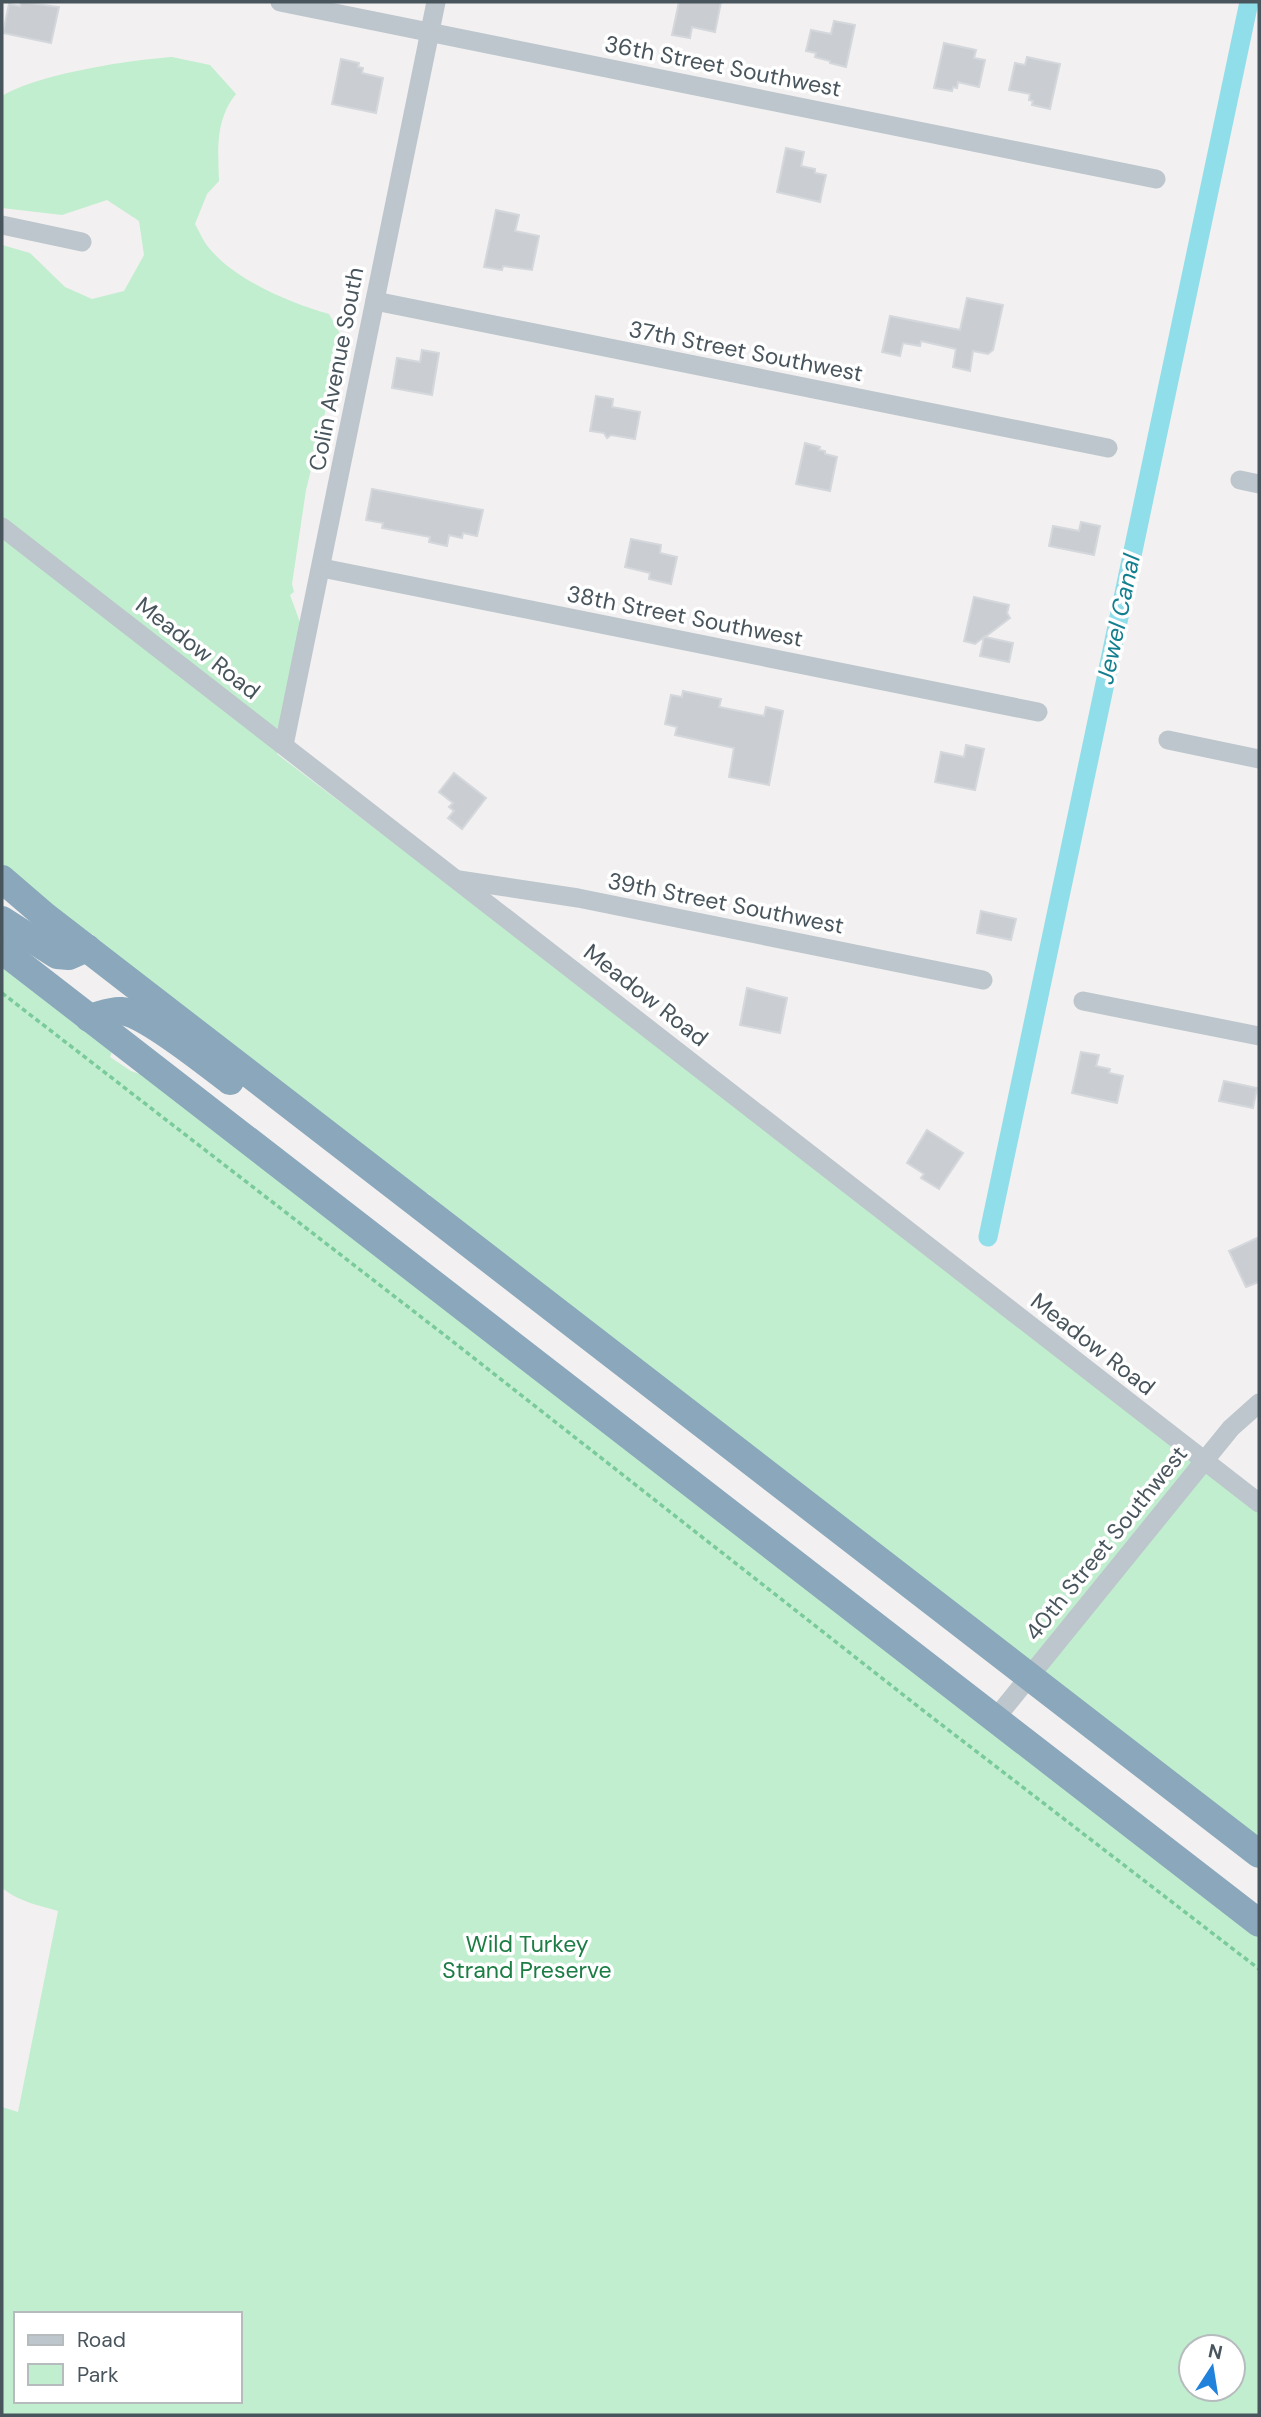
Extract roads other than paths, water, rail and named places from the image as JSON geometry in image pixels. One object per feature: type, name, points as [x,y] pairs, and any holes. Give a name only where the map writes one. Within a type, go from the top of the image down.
[{"type":"highway","points":[[2,879],[87,948],[1259,1854]]},
{"type":"highway","points":[[2,920],[57,955],[69,956],[87,948]]},
{"type":"highway","points":[[2,950],[1259,1923]]},
{"type":"highway","points":[[89,1018],[121,1011],[151,1025],[228,1079],[370,1190],[418,1202]]},
{"type":"street","name":"36th Street Southwest","points":[[280,2],[1156,179]]},
{"type":"street","name":"Colin Avenue South","points":[[284,745],[436,2]]},
{"type":"street","points":[[2,225],[82,242]]},
{"type":"street","name":"37th Street Southwest","points":[[375,301],[1108,448]]},
{"type":"street","name":"Meadow Road","points":[[2,527],[1259,1503]]},
{"type":"street","name":"38th Street Southwest","points":[[322,568],[1038,712]]},
{"type":"street","points":[[1168,740],[1259,759]]},
{"type":"street","name":"39th Street Southwest","points":[[458,880],[578,898],[983,980]]},
{"type":"street","points":[[1083,1001],[1259,1036]]},
{"type":"street","name":"40th Street Southwest","points":[[995,1719],[1231,1428],[1259,1403]]},
{"type":"waterway","name":"Jewel Canal","points":[[988,1237],[1249,2]]},
{"type":"park label","name":"Wild Turkey Strand Preserve","points":[[527,1957]]}]
